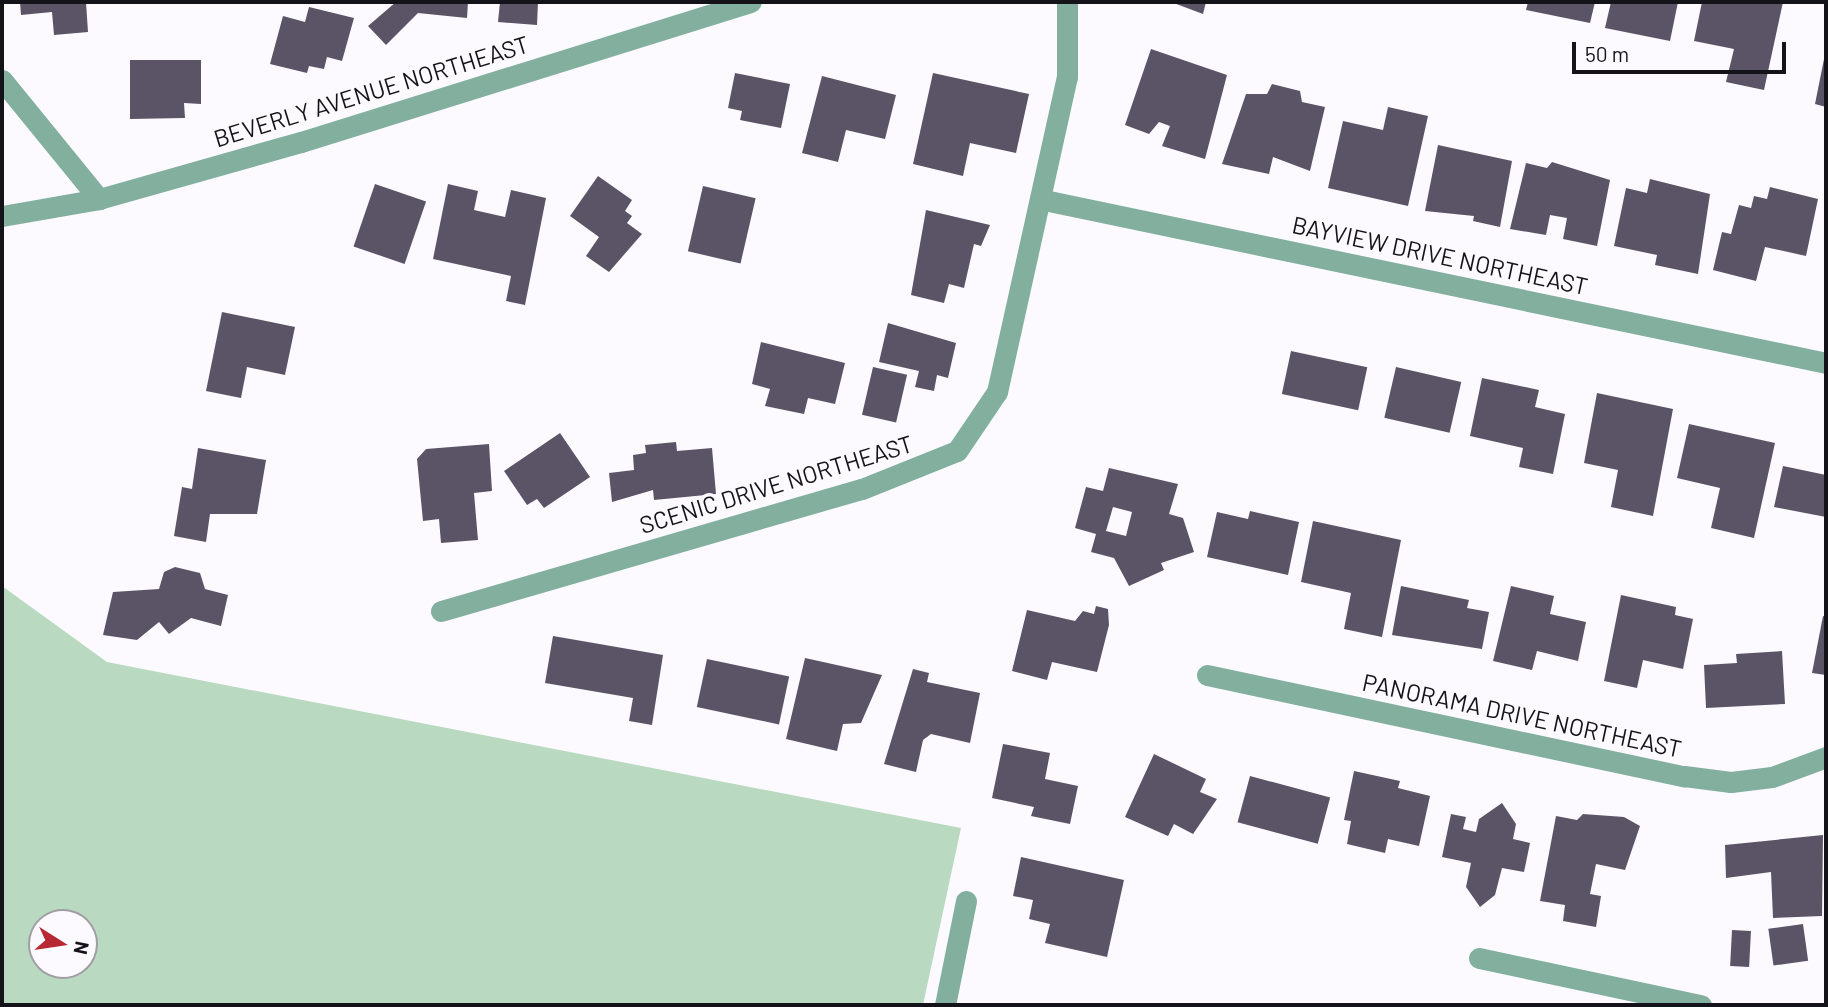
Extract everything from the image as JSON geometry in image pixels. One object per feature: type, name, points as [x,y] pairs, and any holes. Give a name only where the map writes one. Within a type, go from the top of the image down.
[{"type":"street","name":"BEVERLY AVENUE NORTHEAST","points":[[2,216],[99,199],[751,2]]},
{"type":"street","name":"SCENIC DRIVE NORTHEAST","points":[[440,611],[862,489],[957,451],[997,392],[1044,200],[1067,77],[1067,2]]},
{"type":"street","points":[[2,80],[99,199]]},
{"type":"street","name":"BAYVIEW DRIVE NORTHEAST","points":[[1044,200],[1826,363]]},
{"type":"street","name":"PANORAMA DRIVE NORTHEAST","points":[[1207,675],[1696,778],[1772,777],[1826,757]]},
{"type":"street","points":[[945,1005],[966,901]]},
{"type":"street","points":[[1479,958],[1700,1005]]},
{"type":"green space","points":[[2,586],[107,662],[961,828],[923,1005],[2,1005]]},
{"type":"building","points":[[20,2],[86,2],[88,32],[54,35],[52,12],[21,15]]},
{"type":"building","points":[[396,2],[468,2],[467,18],[418,13],[386,45],[368,26]]},
{"type":"building","points":[[500,2],[538,2],[537,25],[498,22]]},
{"type":"building","points":[[1171,2],[1206,2],[1203,14]]},
{"type":"building","points":[[1528,2],[1595,2],[1590,23],[1526,10]]},
{"type":"building","points":[[1611,2],[1678,2],[1670,41],[1605,28]]},
{"type":"building","points":[[1702,2],[1783,2],[1764,90],[1726,82],[1734,49],[1694,41]]},
{"type":"building","points":[[309,7],[354,18],[342,61],[327,57],[324,69],[309,66],[307,73],[270,64],[283,16],[305,22]]},
{"type":"building","points":[[1151,49],[1227,75],[1205,159],[1162,146],[1170,126],[1159,122],[1149,134],[1125,125]]},
{"type":"building","points":[[1826,54],[1826,107],[1815,104]]},
{"type":"building","points":[[130,60],[201,60],[201,104],[184,103],[185,118],[130,119]]},
{"type":"building","points":[[735,73],[790,84],[781,128],[740,120],[742,111],[728,108]]},
{"type":"building","points":[[933,73],[1029,94],[1016,153],[970,143],[963,176],[913,164]]},
{"type":"building","points":[[822,76],[896,95],[885,139],[846,130],[838,162],[802,153]]},
{"type":"building","points":[[1272,84],[1300,91],[1302,102],[1325,107],[1310,171],[1273,157],[1269,174],[1222,164],[1246,94],[1267,94]]},
{"type":"building","points":[[1388,107],[1428,116],[1408,206],[1328,188],[1343,121],[1383,130]]},
{"type":"building","points":[[1438,145],[1512,161],[1500,227],[1473,221],[1474,216],[1425,211]]},
{"type":"building","points":[[1552,162],[1610,180],[1597,246],[1563,239],[1567,218],[1550,215],[1546,235],[1510,229],[1526,163],[1547,168]]},
{"type":"building","points":[[598,176],[632,200],[625,211],[632,216],[627,223],[642,234],[609,272],[586,256],[599,237],[570,216]]},
{"type":"building","points":[[1650,179],[1710,194],[1698,274],[1655,265],[1657,255],[1614,246],[1626,188],[1647,193]]},
{"type":"building","points":[[375,184],[426,202],[405,264],[354,246]]},
{"type":"building","points":[[448,184],[478,191],[474,210],[505,217],[511,190],[546,198],[525,305],[506,301],[511,276],[433,259]]},
{"type":"building","points":[[703,186],[756,198],[741,263],[688,251]]},
{"type":"building","points":[[1770,187],[1818,199],[1806,256],[1765,247],[1756,281],[1713,270],[1722,232],[1731,234],[1739,205],[1751,208],[1754,196],[1767,199]]},
{"type":"building","points":[[926,210],[990,225],[981,246],[974,244],[964,288],[949,284],[944,303],[911,295]]},
{"type":"building","points":[[222,312],[295,327],[285,375],[247,367],[241,398],[206,391]]},
{"type":"building","points":[[888,323],[956,343],[948,378],[937,375],[934,391],[915,387],[919,371],[879,362]]},
{"type":"building","points":[[761,342],[845,363],[835,404],[808,398],[804,414],[765,406],[770,389],[752,384]]},
{"type":"building","points":[[1291,351],[1367,367],[1358,410],[1282,394]]},
{"type":"building","points":[[873,367],[907,375],[896,423],[862,415]]},
{"type":"building","points":[[1396,367],[1461,382],[1450,433],[1384,418]]},
{"type":"building","points":[[1482,378],[1539,390],[1535,407],[1565,414],[1553,474],[1519,467],[1523,448],[1470,436]]},
{"type":"building","points":[[1597,393],[1673,409],[1653,516],[1611,507],[1618,470],[1584,463]]},
{"type":"building","points":[[1689,424],[1775,443],[1754,538],[1711,528],[1720,488],[1677,478]]},
{"type":"building","points":[[560,433],[590,477],[544,508],[537,499],[527,505],[504,471]]},
{"type":"building","points":[[676,442],[677,451],[712,448],[716,494],[654,500],[653,490],[612,502],[609,473],[634,470],[633,455],[646,453],[645,445]]},
{"type":"building","points":[[489,444],[492,491],[474,493],[478,540],[441,543],[439,519],[423,521],[417,459],[426,449]]},
{"type":"building","points":[[198,448],[266,460],[257,514],[210,514],[206,542],[174,536],[182,487],[192,489]]},
{"type":"building","points":[[1783,466],[1826,475],[1826,517],[1774,507]]},
{"type":"building","points":[[1109,468],[1178,484],[1169,514],[1183,518],[1194,552],[1161,563],[1164,570],[1129,586],[1114,558],[1091,552],[1096,534],[1075,528],[1086,487],[1103,491]],"holes":[[[1113,507],[1132,512],[1126,536],[1106,531]]]},
{"type":"building","points":[[1250,511],[1299,522],[1288,575],[1207,557],[1217,512],[1248,519]]},
{"type":"building","points":[[1313,521],[1401,540],[1382,637],[1344,629],[1351,593],[1301,582]]},
{"type":"building","points":[[175,567],[200,573],[205,589],[228,595],[221,626],[191,618],[169,634],[159,622],[137,640],[103,635],[113,592],[159,589],[164,572]]},
{"type":"building","points":[[1401,586],[1469,600],[1467,608],[1489,612],[1482,649],[1392,635]]},
{"type":"building","points":[[1511,586],[1554,596],[1550,614],[1586,622],[1578,661],[1537,651],[1532,670],[1493,661]]},
{"type":"building","points":[[1621,595],[1676,607],[1675,615],[1693,619],[1683,669],[1643,660],[1637,688],[1604,681]]},
{"type":"building","points":[[1096,606],[1108,609],[1109,625],[1097,672],[1052,662],[1047,680],[1012,671],[1027,610],[1075,621],[1083,611],[1094,614]]},
{"type":"building","points":[[1823,616],[1826,617],[1826,675],[1812,673]]},
{"type":"building","points":[[553,636],[663,655],[652,725],[629,721],[633,698],[545,683]]},
{"type":"building","points":[[1782,651],[1785,704],[1706,708],[1704,665],[1737,663],[1736,654]]},
{"type":"building","points":[[805,658],[882,675],[861,723],[843,724],[837,751],[786,739]]},
{"type":"building","points":[[707,659],[789,676],[779,724],[697,707]]},
{"type":"building","points":[[913,669],[929,673],[927,682],[980,693],[970,743],[931,734],[923,740],[916,772],[884,764]]},
{"type":"building","points":[[1003,744],[1050,753],[1045,779],[1078,786],[1070,824],[1031,816],[1034,807],[992,798]]},
{"type":"building","points":[[1154,754],[1206,779],[1200,792],[1217,799],[1193,834],[1174,824],[1168,836],[1125,817]]},
{"type":"building","points":[[1354,771],[1400,781],[1398,788],[1430,796],[1419,846],[1388,839],[1385,853],[1347,844],[1351,821],[1344,820]]},
{"type":"building","points":[[1250,776],[1330,797],[1318,844],[1238,822]]},
{"type":"building","points":[[1502,803],[1516,824],[1513,839],[1530,843],[1524,872],[1502,868],[1495,895],[1480,907],[1466,887],[1471,863],[1442,857],[1451,814],[1466,817],[1463,829],[1476,832],[1479,819]]},
{"type":"building","points":[[1583,814],[1624,817],[1640,826],[1625,870],[1596,864],[1590,894],[1601,896],[1596,927],[1563,921],[1565,905],[1540,901],[1556,816],[1577,820]]},
{"type":"building","points":[[1823,835],[1822,916],[1773,918],[1771,872],[1726,878],[1725,845]]},
{"type":"building","points":[[1021,857],[1124,880],[1107,957],[1045,943],[1050,924],[1029,919],[1033,900],[1013,896]]},
{"type":"building","points":[[1803,924],[1808,961],[1773,966],[1768,929]]},
{"type":"building","points":[[1732,930],[1751,931],[1749,967],[1730,966]]}]
